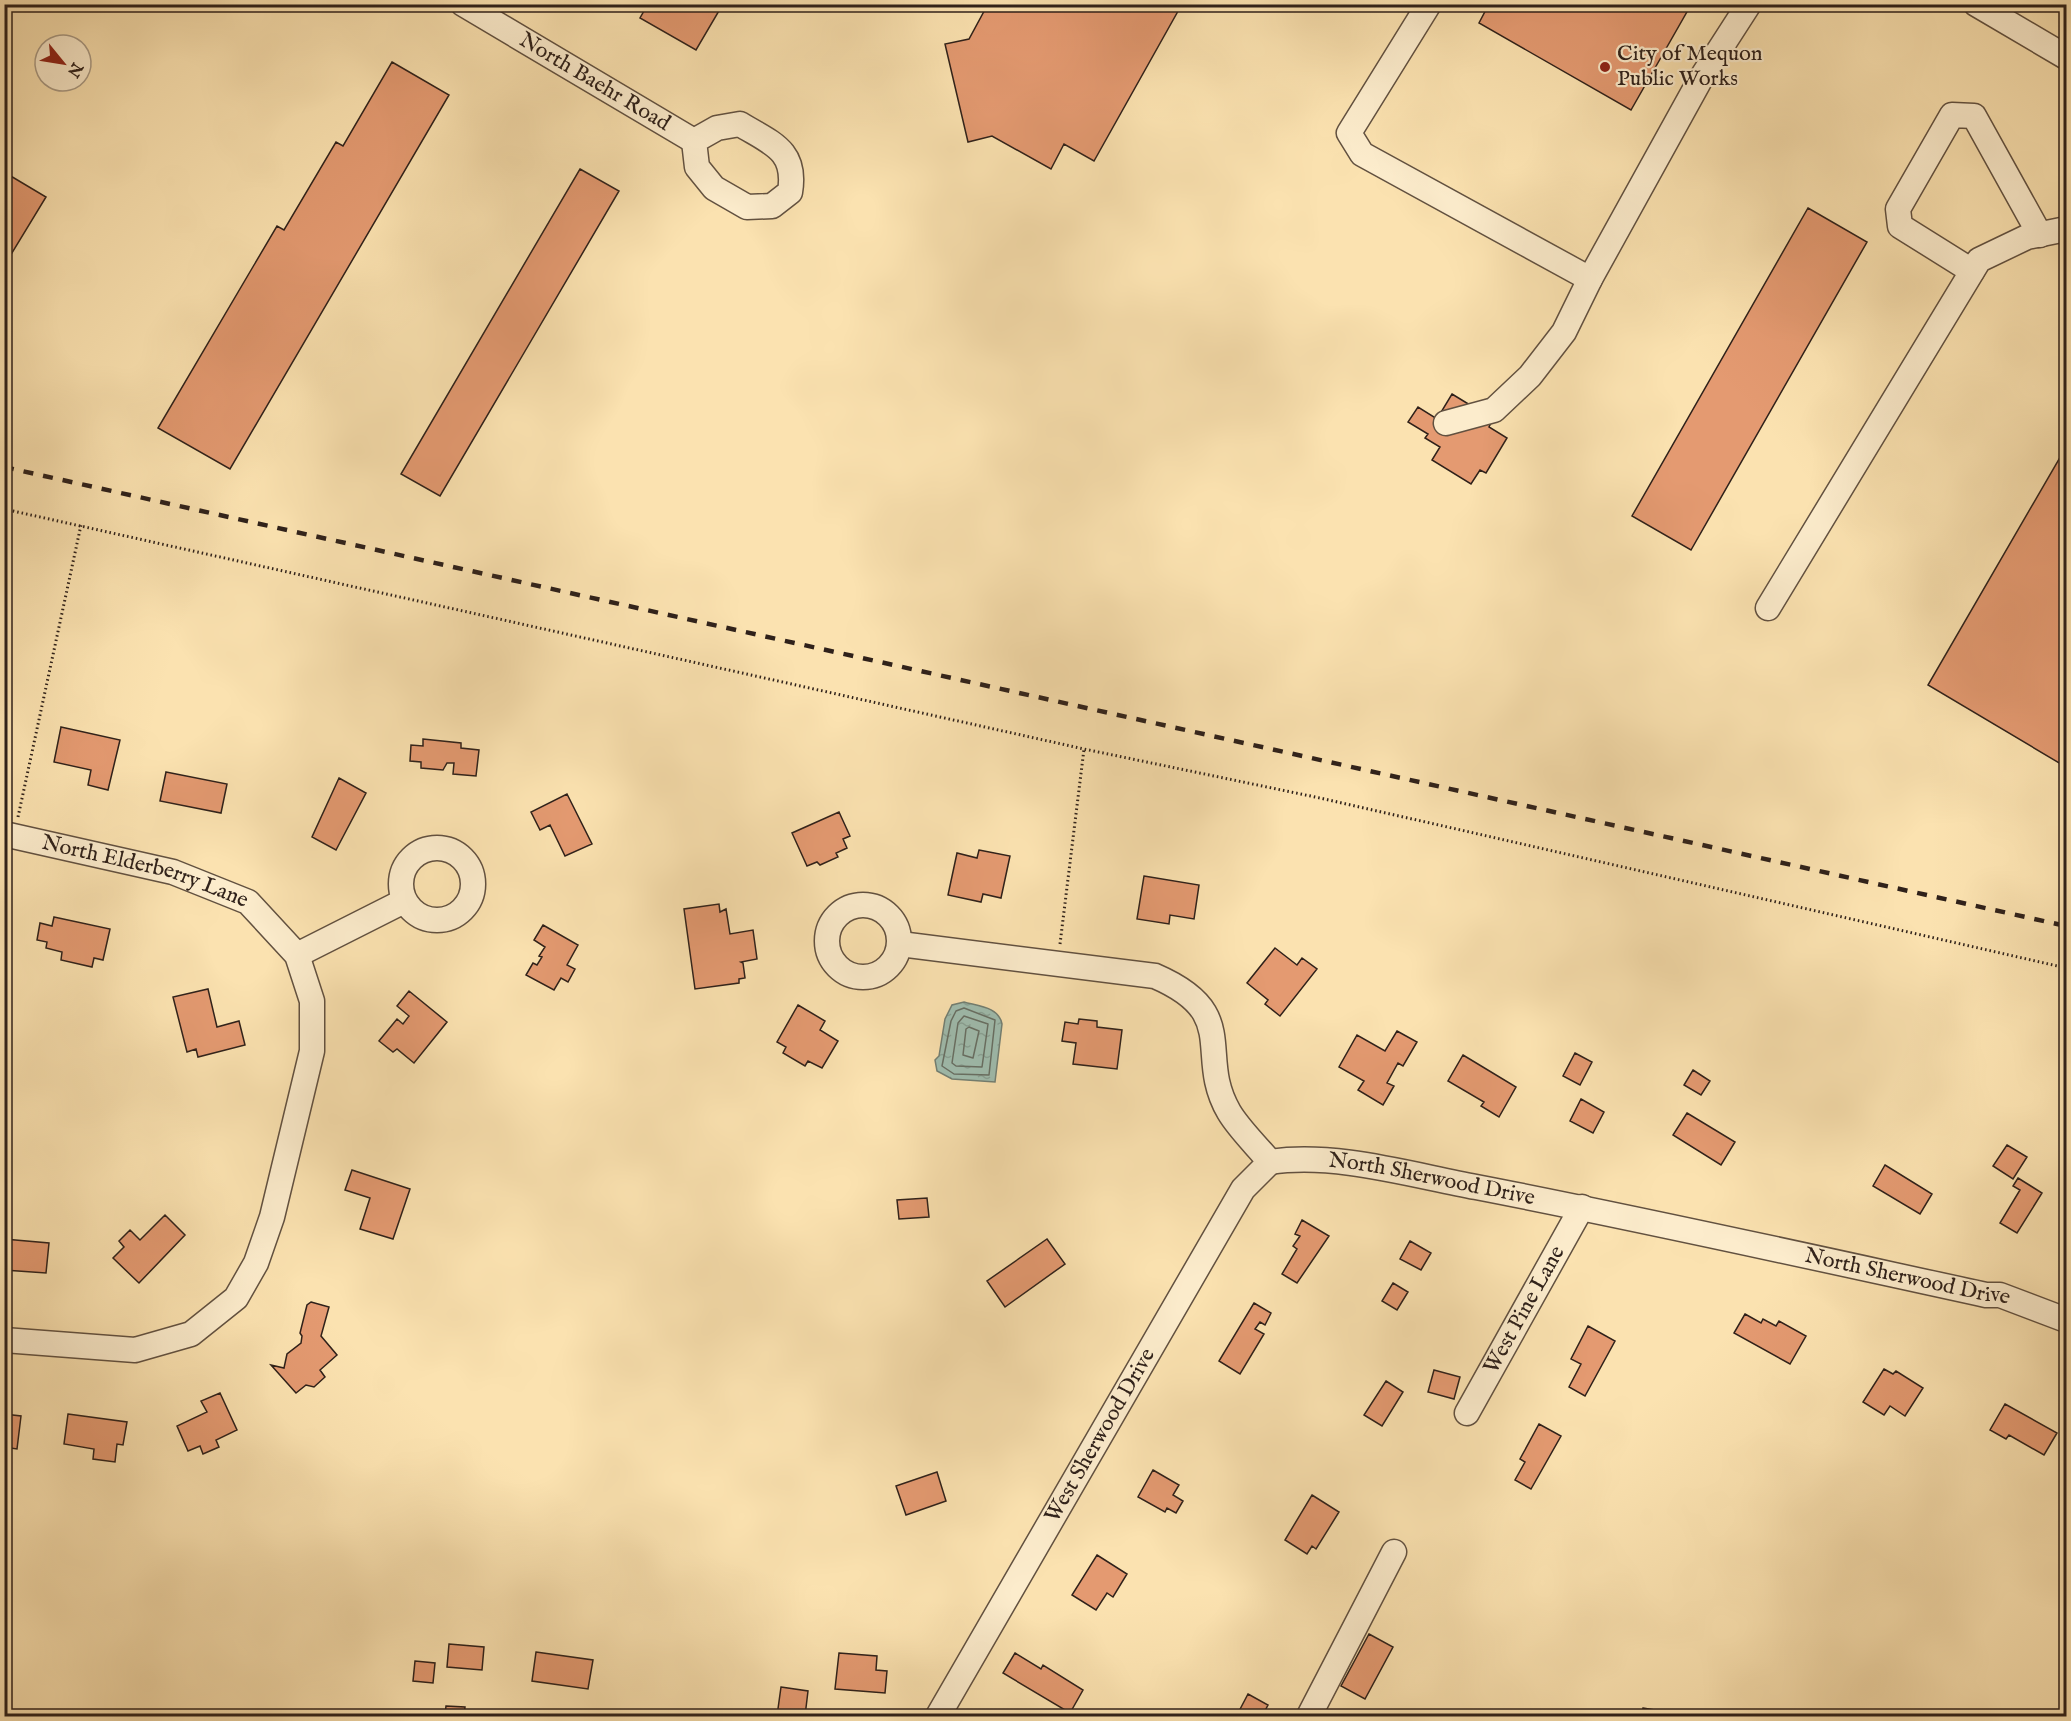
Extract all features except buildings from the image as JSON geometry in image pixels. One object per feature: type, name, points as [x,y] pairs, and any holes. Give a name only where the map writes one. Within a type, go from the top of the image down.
[{"type":"street","name":"North Baehr Road","points":[[463,4],[694,141]]},
{"type":"street","points":[[1429,4],[1349,133],[1362,154],[1590,279]]},
{"type":"street","points":[[1446,423],[1494,410],[1530,376],[1564,333],[1590,279],[1700,80],[1749,4]]},
{"type":"street","points":[[1976,4],[2067,57]]},
{"type":"street","points":[[1972,271],[1900,226],[1898,209],[1952,115],[1974,116],[2040,236]]},
{"type":"street","points":[[1768,608],[1979,260],[2026,237],[2067,229]]},
{"type":"street","name":"North Elderberry Lane","points":[[9,835],[173,872],[248,902],[297,955]]},
{"type":"street","points":[[4,1340],[135,1350],[191,1334],[236,1298],[256,1263],[272,1216],[312,1052],[312,1001],[297,955],[404,901]]},
{"type":"street","points":[[900,944],[1155,976],[1181,988],[1199,1005],[1210,1023],[1215,1039],[1218,1082],[1229,1111],[1270,1162]]},
{"type":"street","name":"North Sherwood Drive","points":[[1270,1162],[1293,1158],[1338,1161],[1582,1208],[1986,1295],[2000,1295],[2067,1320]]},
{"type":"street","name":"West Sherwood Drive","points":[[938,1716],[1243,1190],[1270,1162]]},
{"type":"street","name":"West Pine Lane","points":[[1467,1413],[1582,1208]]},
{"type":"street","points":[[1309,1716],[1394,1552]]},
{"type":"path","points":[[4,509],[1084,749],[1320,798],[2067,968]]},
{"type":"path","points":[[9,835],[81,525]]},
{"type":"path","points":[[1057,963],[1084,749]]},
{"type":"water","points":[[964,1002],[987,1008],[1000,1018],[1002,1024],[995,1082],[952,1079],[937,1071],[935,1060],[939,1056],[945,1019],[952,1005]]},
{"type":"railway","points":[[4,467],[2066,926]]},
{"type":"place","name":"City of Mequon Public Works","points":[[1605,67]]}]
